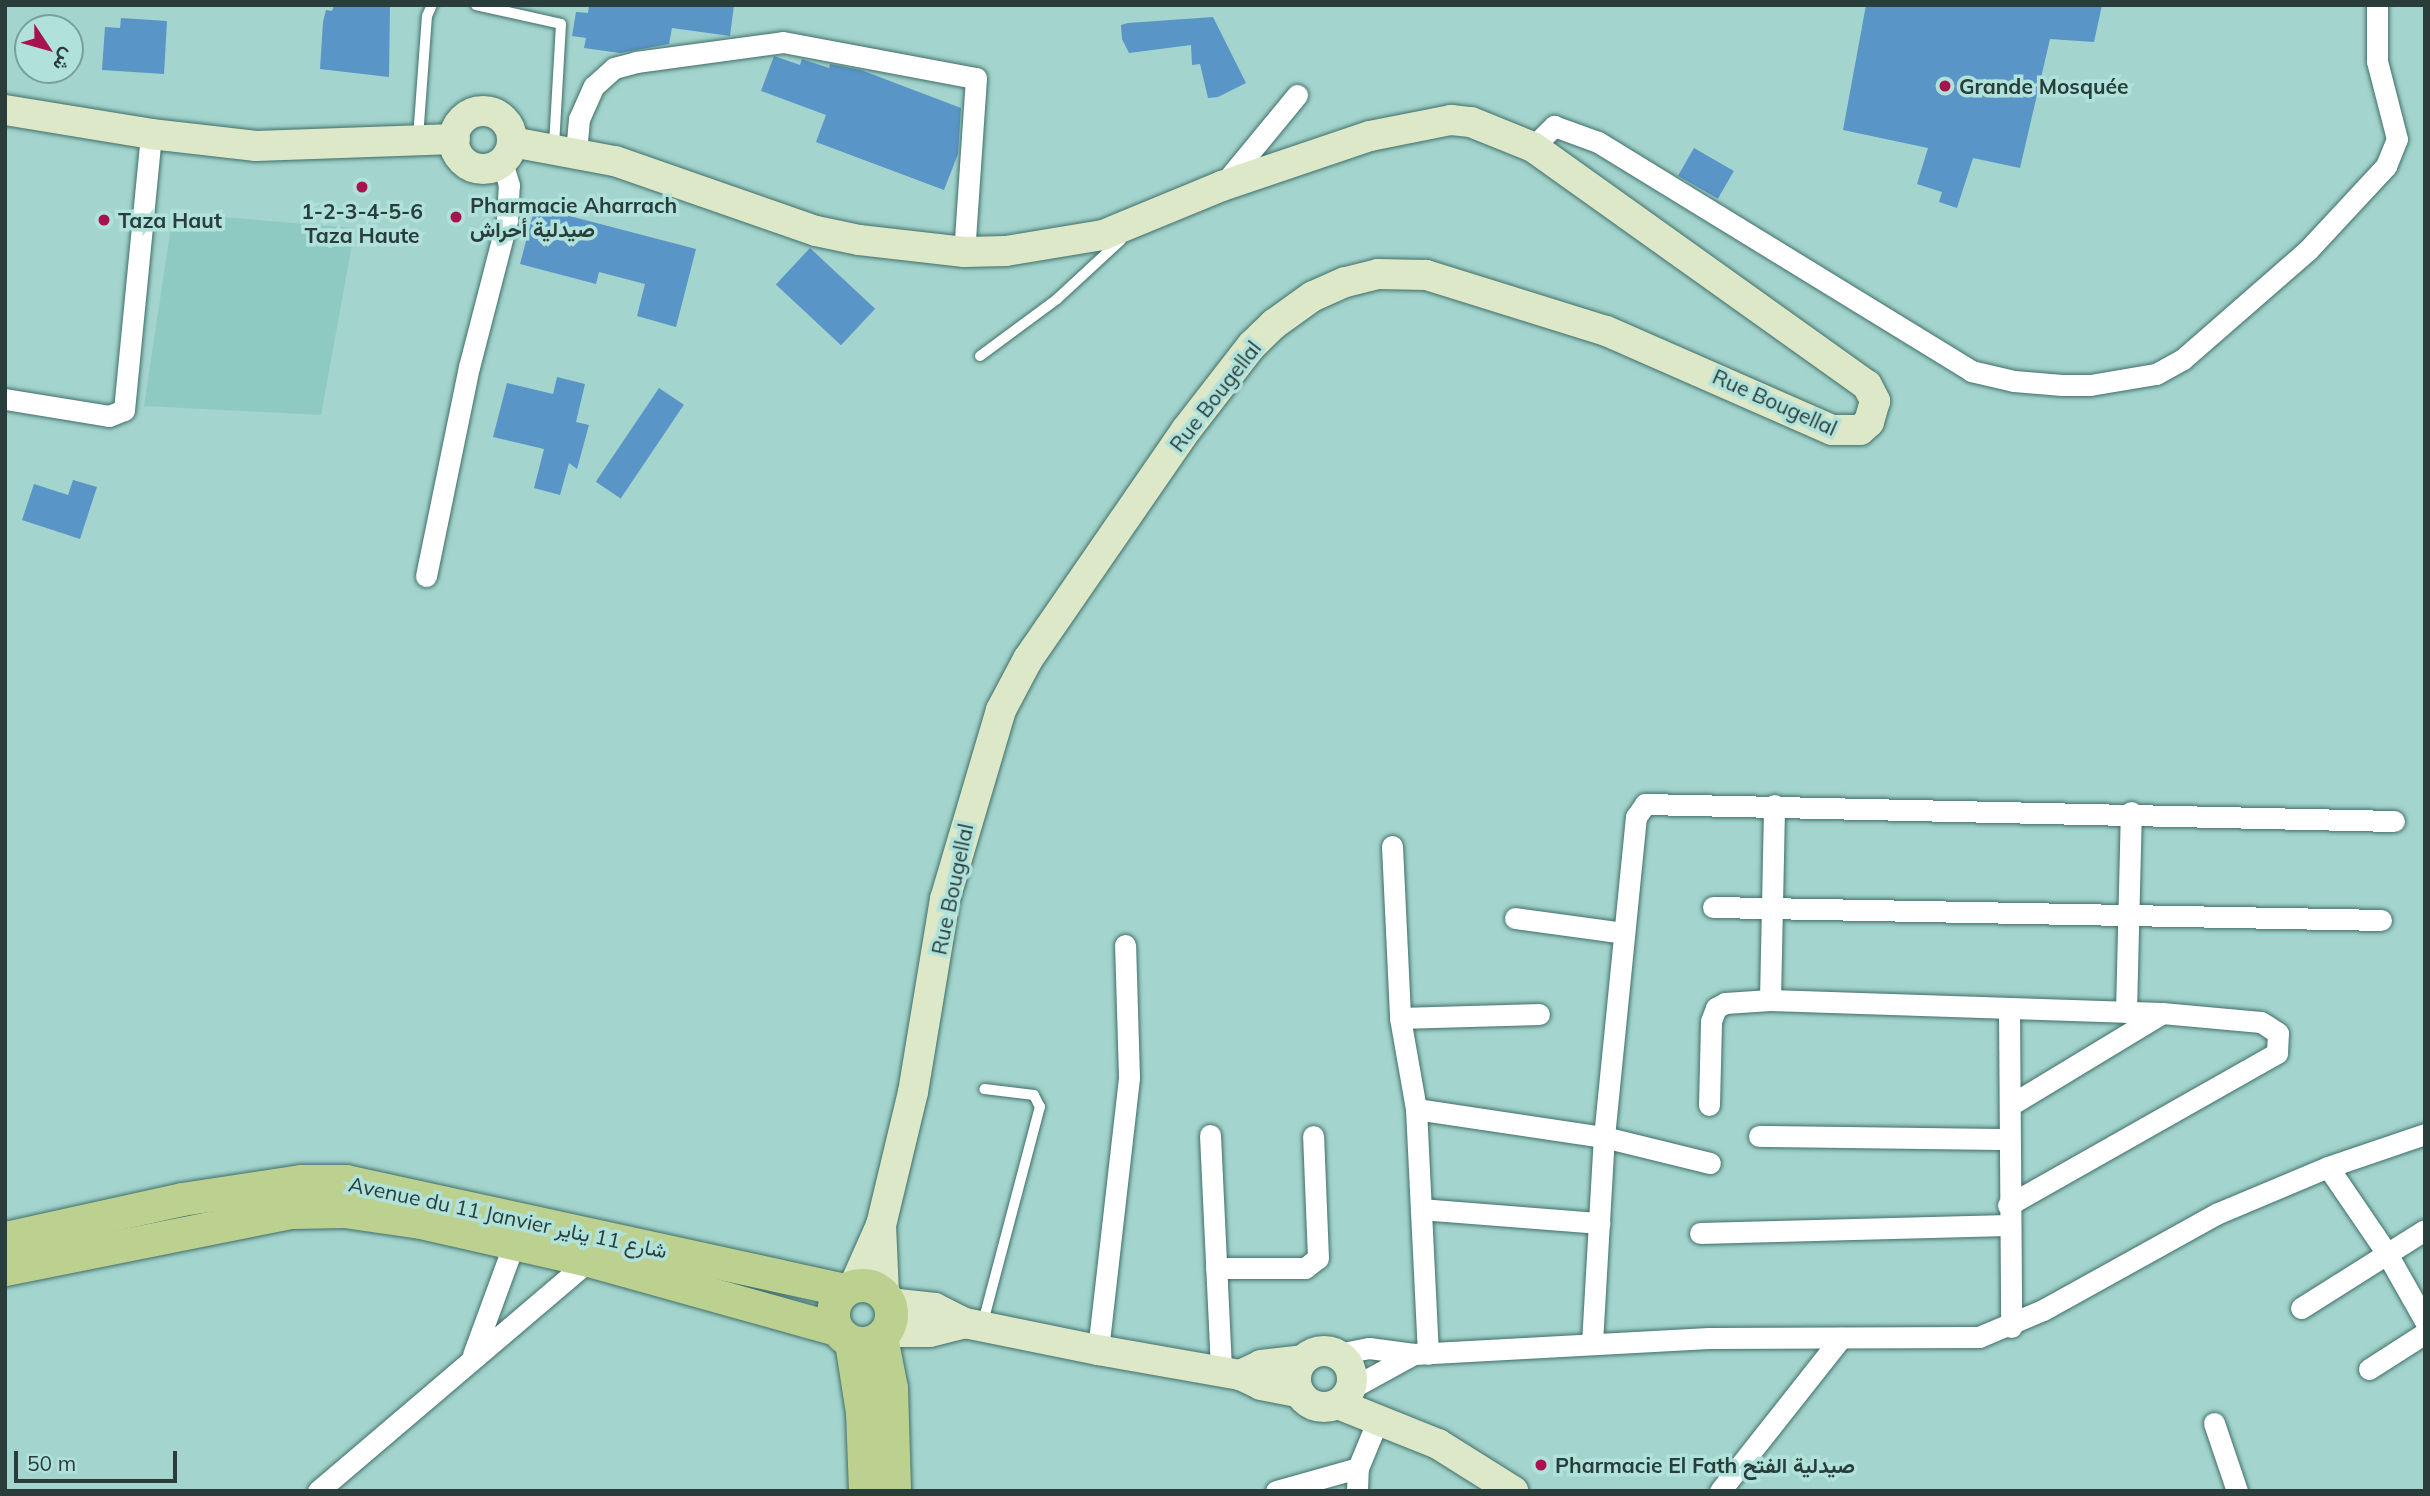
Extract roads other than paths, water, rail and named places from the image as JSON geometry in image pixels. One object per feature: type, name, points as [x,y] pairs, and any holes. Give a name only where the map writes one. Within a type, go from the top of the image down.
[{"type":"main road","name":"Avenue du 11 Janvier شارع 11 يناير","points":[[5,1238],[182,1199],[301,1181],[368,1184],[519,1231],[866,1314]]},
{"type":"main road","name":"Avenue du 11 Janvier شارع 11 يناير","points":[[5,1269],[110,1251],[247,1220],[321,1210],[519,1231],[589,1260],[866,1314]]},
{"type":"main road","points":[[866,1314],[862,1412],[866,1491]]},
{"type":"main road","points":[[866,1314],[891,1388],[894,1491]]},
{"type":"street","points":[[1542,154],[1555,127],[1598,142],[1971,371],[2014,381],[2062,385],[2090,385],[2156,374],[2183,359],[2308,250],[2386,166],[2397,139],[2377,61],[2377,5]]},
{"type":"street","points":[[564,151],[594,86],[614,68],[636,62],[783,42],[976,78],[964,252]]},
{"type":"street","points":[[1223,186],[1297,95]]},
{"type":"street","points":[[5,110],[151,134],[256,146],[454,139]]},
{"type":"street","points":[[426,576],[469,367],[507,220],[509,185],[507,152],[505,121],[485,112],[464,119],[454,139],[458,153],[468,165],[482,169],[507,152]]},
{"type":"street","name":"Rue Bougellal","points":[[507,152],[564,151],[663,176],[816,230],[859,240],[964,252],[1076,242],[1147,218],[1223,186],[1370,136],[1451,120],[1487,126],[1542,154],[1867,385],[1875,401],[1869,422],[1846,433],[1606,331],[1426,275],[1378,274],[1345,282],[1313,296],[1275,324],[1252,345],[1186,430],[1028,659],[1001,710],[947,890],[913,1092],[881,1225],[866,1314]]},
{"type":"street","points":[[5,400],[109,416],[124,410],[151,134]]},
{"type":"street","points":[[1592,1343],[1604,1137],[1636,817],[1640,807],[1653,802],[1774,804],[2394,821]]},
{"type":"street","points":[[1770,1000],[1774,804]]},
{"type":"street","points":[[2126,1012],[2131,812]]},
{"type":"street","points":[[1392,846],[1400,1017],[1416,1110],[1421,1209],[1421,1354]]},
{"type":"street","points":[[1713,907],[2381,920]]},
{"type":"street","points":[[1515,918],[1625,933]]},
{"type":"street","points":[[1098,1350],[1129,1077],[1125,944]]},
{"type":"street","points":[[1700,1233],[2008,1215],[2277,1053],[2280,1039],[2271,1026],[2162,1013],[1770,1000],[1725,1003],[1716,1008],[1709,1105]]},
{"type":"street","points":[[2009,1009],[2012,1104],[2008,1215],[2011,1326]]},
{"type":"street","points":[[2012,1104],[2162,1013]]},
{"type":"street","points":[[1400,1017],[1539,1014]]},
{"type":"street","points":[[1416,1110],[1604,1137],[1710,1163]]},
{"type":"street","points":[[1421,1354],[1344,1396],[1312,1405],[1298,1392],[1297,1370],[1303,1360],[1319,1351],[1338,1354],[1369,1349],[1421,1354],[1592,1343],[1979,1337],[2011,1326],[2216,1214],[2328,1167],[2425,1134]]},
{"type":"street","points":[[1210,1135],[1216,1268],[1231,1374]]},
{"type":"street","points":[[1216,1268],[1305,1268],[1318,1258],[1313,1136]]},
{"type":"street","points":[[1759,1136],[2009,1139]]},
{"type":"street","points":[[2328,1167],[2386,1252],[2425,1321]]},
{"type":"street","points":[[1421,1209],[1599,1223]]},
{"type":"street","points":[[2301,1308],[2386,1252],[2425,1230]]},
{"type":"street","points":[[473,1355],[519,1231]]},
{"type":"street","points":[[318,1491],[473,1355],[589,1260]]},
{"type":"street","name":"Avenue du 11 Janvier شارع 11 يناير","points":[[866,1314],[930,1332],[974,1324],[1231,1374],[1262,1385],[1298,1392]]},
{"type":"street","points":[[2368,1369],[2425,1333]]},
{"type":"street","points":[[1720,1491],[1841,1338]]},
{"type":"street","points":[[1338,1354],[1350,1369],[1344,1396]]},
{"type":"street","name":"Avenue du 11 Janvier شارع 11 يناير","points":[[1231,1374],[1261,1365],[1303,1360]]},
{"type":"street","points":[[1344,1396],[1380,1417],[1438,1444],[1499,1486]]},
{"type":"street","points":[[1357,1491],[1358,1468],[1380,1417]]},
{"type":"street","points":[[2214,1423],[2237,1491]]},
{"type":"street","points":[[1276,1491],[1358,1468]]},
{"type":"lane","points":[[418,141],[427,16],[432,5]]},
{"type":"lane","points":[[476,5],[561,24],[564,151]]},
{"type":"lane","points":[[979,356],[1057,299],[1147,218]]},
{"type":"lane","points":[[974,1324],[1040,1107],[1034,1095],[984,1089]]},
{"type":"place","name":"Grande Mosquée","points":[[1945,86]]},
{"type":"place","name":"1-2-3-4-5-6 Taza Haute","points":[[362,187]]},
{"type":"place","name":"Pharmacie Aharrach صيدلية أحراش","points":[[456,217]]},
{"type":"place","name":"Taza Haut","points":[[104,220]]},
{"type":"place","name":"Pharmacie El Fath صيدلية الفتح","points":[[1541,1465]]}]
